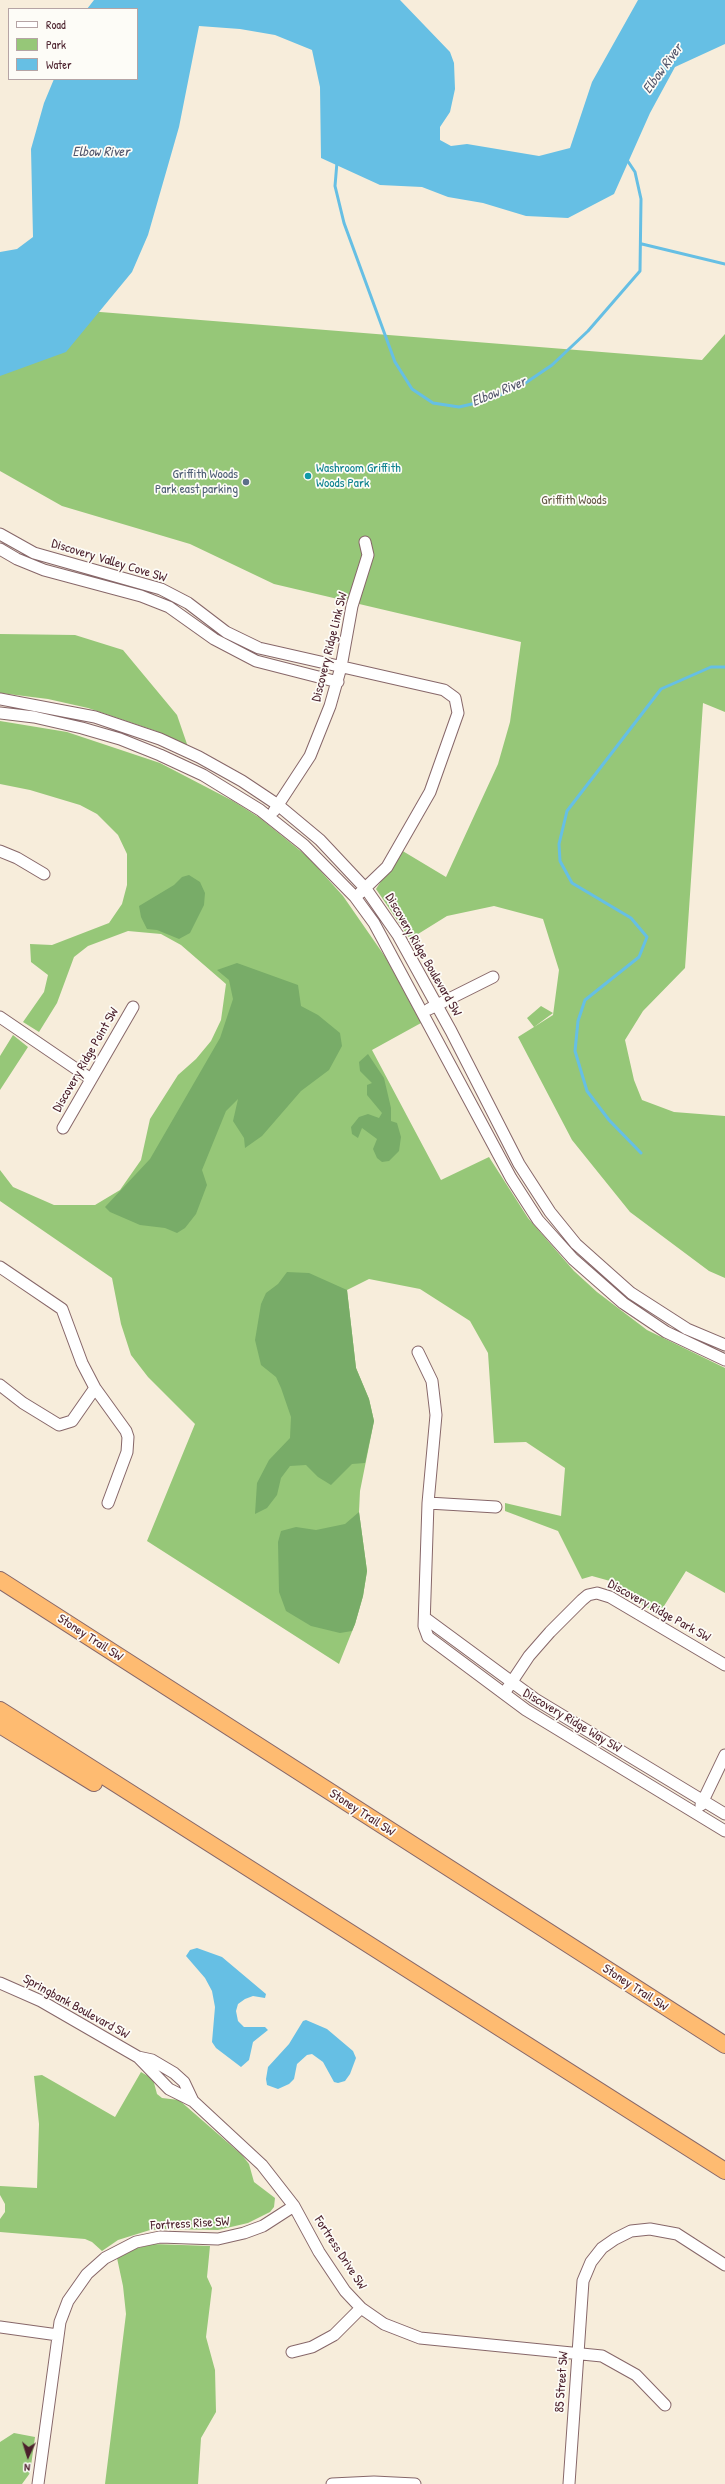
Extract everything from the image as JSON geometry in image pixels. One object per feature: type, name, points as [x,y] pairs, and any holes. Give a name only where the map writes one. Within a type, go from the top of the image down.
[{"type":"highway","name":"Stoney Trail SW","points":[[0,1580],[725,2045]]},
{"type":"highway","points":[[0,1710],[725,2171]]},
{"type":"highway","points":[[0,1725],[152,1819],[234,1860]]},
{"type":"street","name":"Discovery Valley Cove SW","points":[[0,534],[34,553],[161,589],[188,603],[226,632],[259,648],[444,690],[455,698],[458,708],[440,769],[416,820],[387,867],[366,889],[355,897]]},
{"type":"street","name":"Discovery Ridge Link SW","points":[[270,816],[310,756],[338,682],[352,606],[368,555],[366,542]]},
{"type":"street","name":"Discovery Valley Cove SW","points":[[0,549],[17,559],[44,570],[142,596],[170,607],[214,639],[256,661],[338,682]]},
{"type":"street","name":"Discovery Ridge Boulevard SW","points":[[0,699],[70,711],[120,725],[160,740],[220,768],[278,805],[320,840],[366,889],[398,935],[519,1164],[550,1212],[576,1244],[631,1292],[688,1328],[725,1346]]},
{"type":"street","name":"Discovery Ridge Boulevard SW","points":[[0,713],[34,717],[120,739],[203,775],[270,816],[321,860],[355,897],[388,948],[515,1184],[538,1220],[573,1259],[623,1304],[666,1332],[725,1360]]},
{"type":"street","points":[[0,851],[17,858],[44,874]]},
{"type":"street","points":[[422,1012],[493,977]]},
{"type":"street","name":"Discovery Ridge Point SW","points":[[63,1128],[133,1007]]},
{"type":"street","points":[[0,1017],[91,1078]]},
{"type":"street","points":[[482,1124],[494,1117]]},
{"type":"street","points":[[538,1220],[550,1212]]},
{"type":"street","points":[[0,1267],[62,1309],[82,1363],[95,1388],[123,1426],[128,1437],[127,1452],[108,1503]]},
{"type":"street","points":[[623,1304],[631,1292]]},
{"type":"street","name":"Discovery Ridge Way SW","points":[[418,1352],[432,1381],[436,1428],[428,1502],[425,1630],[433,1642],[503,1694],[697,1813],[725,1832]]},
{"type":"street","points":[[0,1385],[23,1403],[59,1425],[72,1421],[95,1388]]},
{"type":"street","points":[[428,1502],[496,1507]]},
{"type":"street","name":"Discovery Ridge Park SW","points":[[503,1694],[550,1632],[588,1595],[597,1593],[610,1597],[725,1665]]},
{"type":"street","name":"Discovery Ridge Way SW","points":[[425,1618],[511,1683],[703,1799],[725,1814]]},
{"type":"street","points":[[599,1753],[606,1740]]},
{"type":"street","points":[[697,1813],[725,1755]]},
{"type":"street","name":"Springbank Boulevard SW","points":[[0,1983],[41,2000],[138,2057]]},
{"type":"street","name":"Fortress Drive SW","points":[[138,2057],[152,2060],[174,2072],[184,2082],[193,2101]]},
{"type":"street","name":"Fortress Drive SW","points":[[138,2057],[169,2089],[193,2101],[262,2165],[294,2206],[319,2252],[345,2291],[361,2308],[384,2324],[420,2338],[602,2356],[616,2363],[646,2383],[665,2405]]},
{"type":"street","name":"Fortress Rise SW","points":[[38,2484],[58,2335],[64,2312],[80,2282],[95,2266],[114,2252],[136,2242],[160,2238],[218,2239],[244,2233],[263,2226],[294,2206]]},
{"type":"street","name":"85 Street SW","points":[[569,2484],[583,2281],[589,2265],[602,2248],[623,2234],[640,2229],[659,2229],[677,2234],[725,2265]]},
{"type":"street","points":[[292,2352],[312,2347],[334,2335],[361,2308]]},
{"type":"street","points":[[0,2327],[58,2335]]},
{"type":"street","points":[[332,2484],[374,2482],[414,2484]]},
{"type":"green space","name":"Griffith Woods","points":[[0,304],[702,360],[725,334],[725,712],[703,703],[685,968],[643,1011],[625,1040],[634,1080],[642,1100],[674,1112],[725,1116],[725,1278],[709,1271],[630,1212],[572,1140],[518,1037],[553,1015],[559,970],[543,919],[494,906],[447,916],[410,939],[376,889],[401,850],[446,877],[498,764],[510,722],[521,642],[274,584],[190,544],[62,506],[0,471]]},
{"type":"green space","points":[[0,634],[75,635],[123,650],[177,715],[188,747],[156,731],[88,708],[48,699],[0,693]]},
{"type":"green space","points":[[0,721],[67,732],[160,763],[233,801],[260,818],[308,857],[343,896],[386,958],[421,1023],[372,1050],[441,1180],[489,1157],[528,1218],[574,1271],[597,1292],[647,1330],[725,1368],[725,1593],[686,1571],[659,1614],[621,1593],[610,1581],[592,1576],[582,1579],[558,1531],[505,1511],[505,1503],[561,1516],[565,1468],[526,1442],[494,1443],[488,1353],[470,1321],[420,1289],[369,1279],[347,1290],[356,1368],[369,1399],[374,1421],[360,1491],[359,1512],[367,1571],[363,1596],[355,1624],[339,1664],[147,1541],[195,1424],[148,1377],[131,1355],[121,1324],[112,1278],[0,1201],[0,1170],[13,1187],[54,1205],[95,1205],[120,1190],[141,1160],[150,1119],[178,1075],[196,1059],[211,1041],[221,1020],[226,984],[181,945],[161,934],[128,931],[88,946],[74,957],[57,1003],[39,1032],[23,1022],[44,992],[48,975],[31,962],[30,944],[52,945],[109,923],[122,904],[127,885],[127,854],[118,835],[97,814],[80,805],[30,790],[0,784]]},
{"type":"green space","points":[[189,875],[200,882],[205,893],[204,905],[190,933],[179,939],[157,930],[147,929],[141,917],[139,906],[174,885],[182,877]]},
{"type":"green space","points":[[237,963],[298,985],[301,1006],[318,1015],[340,1033],[342,1046],[329,1070],[301,1091],[262,1136],[245,1148],[244,1138],[233,1121],[238,1099],[226,1111],[202,1170],[207,1185],[196,1214],[185,1228],[177,1233],[165,1228],[140,1225],[110,1212],[105,1207],[150,1159],[220,1038],[233,999],[229,980],[217,970]]},
{"type":"green space","points":[[541,1006],[553,1013],[534,1027],[527,1018]]},
{"type":"green space","points":[[13,1035],[28,1047],[0,1090],[0,1056]]},
{"type":"green space","points":[[368,1054],[384,1078],[391,1108],[391,1121],[397,1123],[401,1137],[399,1151],[389,1161],[382,1162],[377,1158],[373,1149],[377,1139],[362,1128],[358,1138],[352,1134],[351,1127],[359,1117],[368,1114],[379,1118],[382,1113],[367,1095],[367,1085],[372,1083],[360,1071],[359,1062]]},
{"type":"green space","points":[[287,1272],[309,1273],[347,1290],[356,1368],[369,1399],[374,1421],[365,1463],[352,1464],[331,1485],[318,1477],[306,1465],[290,1466],[281,1478],[277,1495],[267,1508],[255,1514],[257,1483],[269,1460],[290,1438],[291,1417],[281,1388],[276,1377],[261,1365],[255,1340],[261,1304],[266,1293],[278,1284]]},
{"type":"green space","points":[[359,1512],[367,1571],[363,1596],[355,1624],[352,1631],[340,1633],[311,1626],[286,1611],[279,1592],[278,1542],[281,1531],[296,1527],[316,1530],[345,1524]]},
{"type":"green space","points":[[141,2072],[153,2079],[157,2094],[162,2098],[179,2100],[242,2155],[249,2164],[254,2182],[275,2198],[274,2207],[270,2212],[248,2223],[218,2230],[150,2230],[118,2240],[102,2251],[92,2242],[85,2239],[0,2232],[0,2219],[5,2212],[5,2204],[0,2195],[0,2186],[37,2188],[39,2124],[34,2076],[42,2075],[115,2117]]},
{"type":"green space","points":[[153,2244],[210,2246],[207,2277],[212,2288],[206,2337],[215,2370],[216,2412],[201,2438],[198,2484],[105,2484],[126,2314],[123,2286],[117,2258],[134,2249]]},
{"type":"green space","points":[[14,2433],[35,2437],[30,2473],[22,2484],[0,2484],[0,2442]]},
{"type":"water","name":"Elbow River","points":[[94,0],[400,0],[450,52],[454,63],[455,89],[450,112],[440,127],[440,140],[451,146],[467,144],[539,156],[570,148],[592,82],[638,0],[725,0],[725,44],[675,67],[650,113],[614,194],[568,218],[526,216],[483,203],[448,197],[422,187],[380,185],[321,158],[320,87],[312,50],[275,35],[240,29],[199,26],[179,127],[148,235],[132,272],[66,352],[0,376],[0,252],[17,249],[33,237],[31,149],[44,103],[54,80],[138,80],[138,8],[88,8]]},
{"type":"water","points":[[197,1948],[222,1957],[266,1994],[265,1998],[253,1996],[238,2004],[236,2011],[238,2021],[244,2027],[265,2027],[268,2030],[253,2042],[249,2060],[241,2067],[216,2048],[212,2042],[215,2007],[212,1991],[205,1978],[186,1956],[190,1950]]},
{"type":"water","points":[[306,2020],[327,2029],[353,2051],[356,2058],[350,2074],[345,2081],[338,2083],[334,2082],[323,2062],[312,2054],[307,2055],[297,2064],[294,2079],[289,2084],[278,2089],[267,2085],[266,2079],[268,2067],[289,2044],[303,2021]]},
{"type":"waterway","name":"Elbow River","points":[[337,162],[335,186],[344,223],[395,362],[412,389],[433,403],[459,407],[485,401],[521,386],[552,365],[588,331],[640,271],[641,199],[635,172],[627,160]]},
{"type":"waterway","points":[[642,244],[725,264]]},
{"type":"waterway","points":[[641,1153],[609,1120],[587,1091],[575,1051],[578,1021],[585,1000],[639,957],[647,937],[631,918],[572,883],[560,861],[559,844],[567,811],[661,689],[711,667],[725,667]]},
{"type":"place","name":"Washroom Griffith Woods Park","points":[[308,476]]},
{"type":"place","name":"Griffith Woods Park east parking","points":[[246,482]]}]
